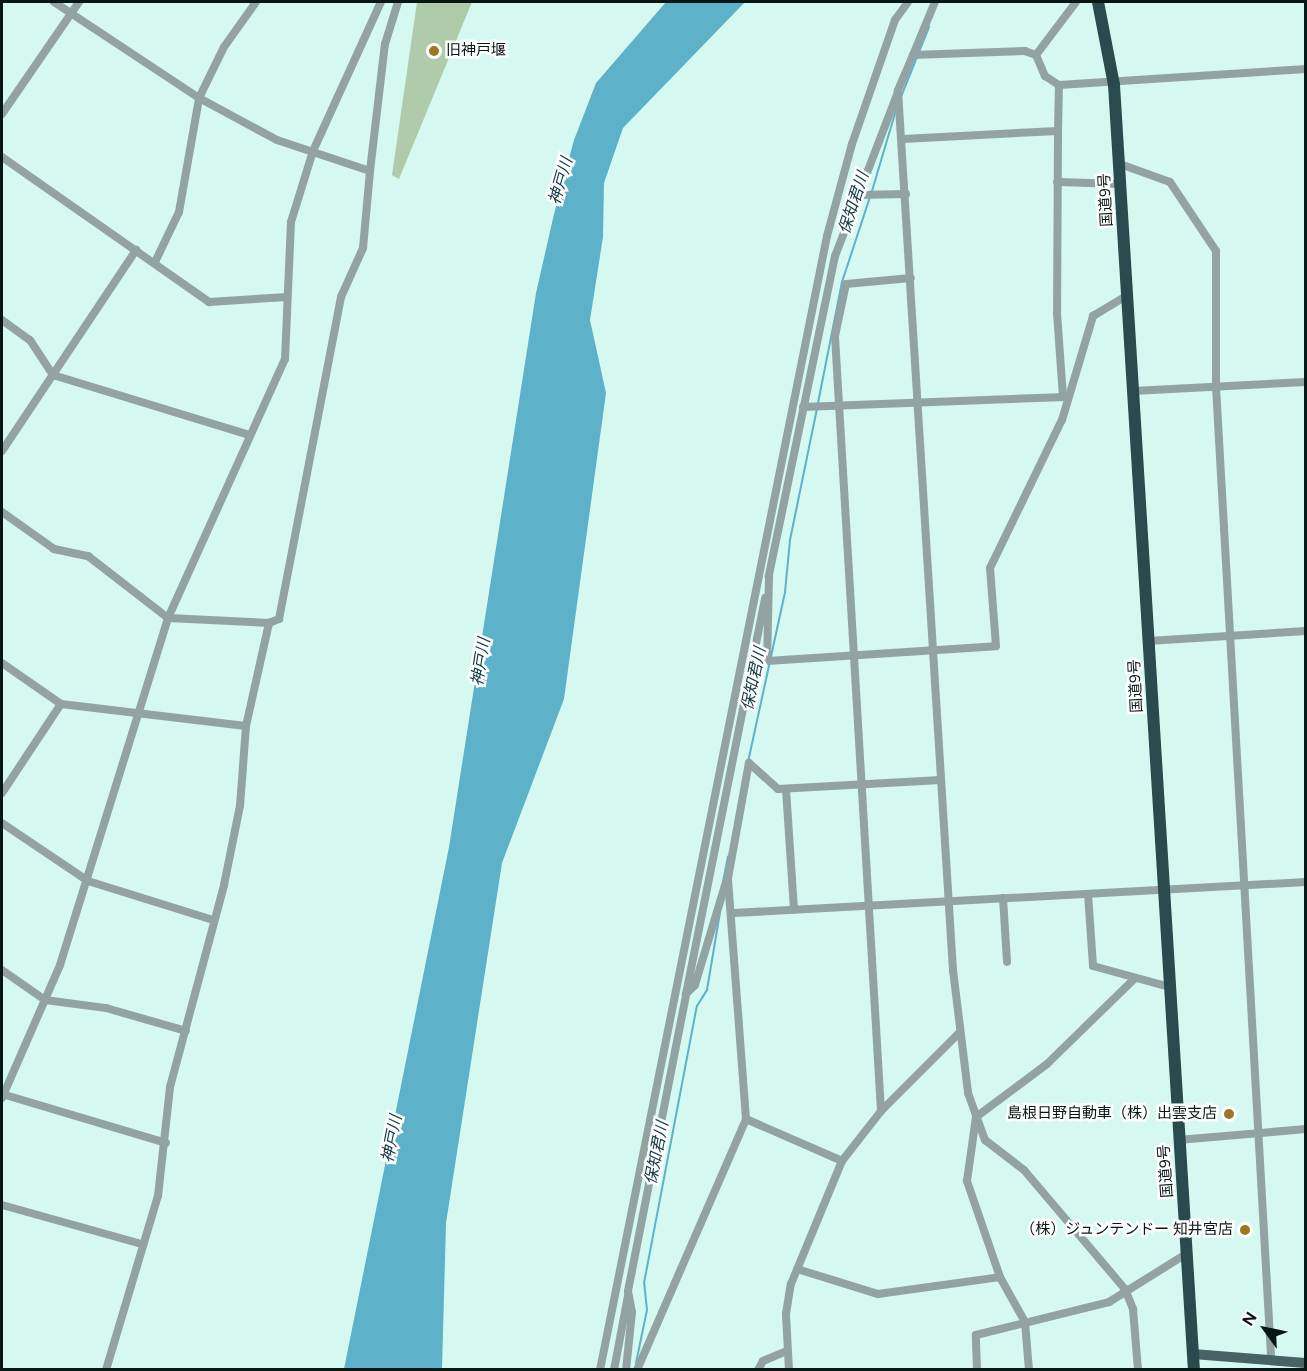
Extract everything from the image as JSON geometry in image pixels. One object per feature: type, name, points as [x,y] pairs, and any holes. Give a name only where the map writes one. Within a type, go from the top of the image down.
[{"type":"highway","name":"国道9号","points":[[1102,3],[1114,85],[1120,164],[1126,296],[1194,1370]]},
{"type":"main road","points":[[1193,1354],[1271,1357],[1305,1363]]},
{"type":"street","points":[[54,2],[199,98],[277,140],[370,171]]},
{"type":"street","points":[[2,114],[79,2]]},
{"type":"street","points":[[155,262],[179,212],[199,98],[224,47],[256,2]]},
{"type":"street","points":[[166,1143],[2,1095],[45,1000],[88,882],[168,618],[285,359],[291,222],[313,151],[381,2]]},
{"type":"street","points":[[2,512],[54,549],[88,556],[168,618],[269,623],[279,619],[341,297],[363,248],[385,44],[398,2]]},
{"type":"street","points":[[600,1370],[827,236],[852,144],[896,20],[908,2]]},
{"type":"street","points":[[614,1370],[686,994],[835,256],[898,91],[935,2]]},
{"type":"street","points":[[1036,55],[1076,2]]},
{"type":"street","points":[[913,55],[1025,51],[1036,55],[1045,76],[1059,86],[1114,85],[1305,69]]},
{"type":"street","points":[[1059,86],[1057,182],[1066,397]]},
{"type":"street","points":[[898,91],[911,278],[915,406],[934,651],[948,900],[959,1033],[976,1117],[985,1140],[1024,1170],[1125,1289],[1132,1309],[1138,1370]]},
{"type":"street","points":[[903,138],[1058,131]]},
{"type":"street","points":[[2,157],[209,302],[287,297]]},
{"type":"street","points":[[1120,164],[1170,182],[1216,251],[1216,387],[1247,885],[1271,1357]]},
{"type":"street","points":[[1057,182],[1121,184]]},
{"type":"street","points":[[858,195],[906,194]]},
{"type":"street","points":[[2,450],[136,250]]},
{"type":"street","points":[[881,1111],[868,906],[857,656],[835,336],[846,284],[911,278]]},
{"type":"street","points":[[769,576],[767,661],[996,646],[990,568],[1043,462],[1093,316],[1126,296]]},
{"type":"street","points":[[2,320],[30,340],[52,375],[249,435]]},
{"type":"street","points":[[1133,391],[1305,382]]},
{"type":"street","points":[[803,406],[915,406],[1066,397]]},
{"type":"street","points":[[106,1370],[158,1196],[166,1143],[170,1087],[186,1031],[240,806],[246,726],[269,623]]},
{"type":"street","points":[[1149,641],[1305,632]]},
{"type":"street","points":[[2,663],[61,704],[246,726]]},
{"type":"street","points":[[2,793],[61,704]]},
{"type":"street","points":[[686,994],[695,985],[728,878],[749,763],[778,789],[941,780]]},
{"type":"street","points":[[786,789],[794,910]]},
{"type":"street","points":[[2,823],[88,882],[213,920]]},
{"type":"street","points":[[637,1370],[746,1119],[734,913],[728,878]]},
{"type":"street","points":[[734,913],[1305,882],[1305,892]]},
{"type":"street","points":[[1088,894],[1093,966],[1170,987]]},
{"type":"street","points":[[1003,898],[1007,962]]},
{"type":"street","points":[[2,970],[45,1000],[106,1008],[186,1031]]},
{"type":"street","points":[[1029,1370],[1025,1322],[1000,1277],[967,1181],[976,1117],[1047,1064],[1134,979]]},
{"type":"street","points":[[789,1370],[786,1314],[797,1269],[842,1161],[881,1111],[959,1033]]},
{"type":"street","points":[[746,1119],[842,1161]]},
{"type":"street","points":[[1178,1140],[1305,1129]]},
{"type":"street","points":[[2,1205],[142,1244]]},
{"type":"street","points":[[977,1370],[975,1335],[1109,1302],[1125,1289],[1186,1254]]},
{"type":"street","points":[[797,1269],[878,1294],[1000,1277]]},
{"type":"street","points":[[626,1370],[632,1312],[628,1291]]},
{"type":"street","points":[[758,1370],[763,1361],[787,1351]]},
{"type":"green space","points":[[417,2],[472,2],[399,179],[392,175]]},
{"type":"water","name":"神戸川","points":[[666,2],[745,2],[623,128],[604,183],[603,237],[590,320],[606,393],[564,699],[502,863],[446,1223],[442,1369],[344,1369],[449,847],[536,293],[554,214],[574,140],[596,83]]},
{"type":"waterway","name":"保知君川","points":[[919,52],[929,27]]},
{"type":"waterway","name":"保知君川","points":[[901,97],[917,57]]},
{"type":"waterway","name":"保知君川","points":[[872,191],[896,110]]},
{"type":"waterway","name":"保知君川","points":[[818,403],[842,282],[870,197]]},
{"type":"waterway","name":"保知君川","points":[[748,762],[785,592],[790,540],[817,408]]},
{"type":"waterway","name":"保知君川","points":[[723,882],[728,856]]},
{"type":"waterway","name":"保知君川","points":[[636,1363],[647,1310],[644,1283],[697,1006],[707,990],[720,912]]},
{"type":"place","name":"旧神戸堰","points":[[434,51]]},
{"type":"place","name":"島根日野自動車（株）出雲支店","points":[[1229,1114]]},
{"type":"place","name":"（株）ジュンテンドー 知井宮店","points":[[1245,1230]]}]
